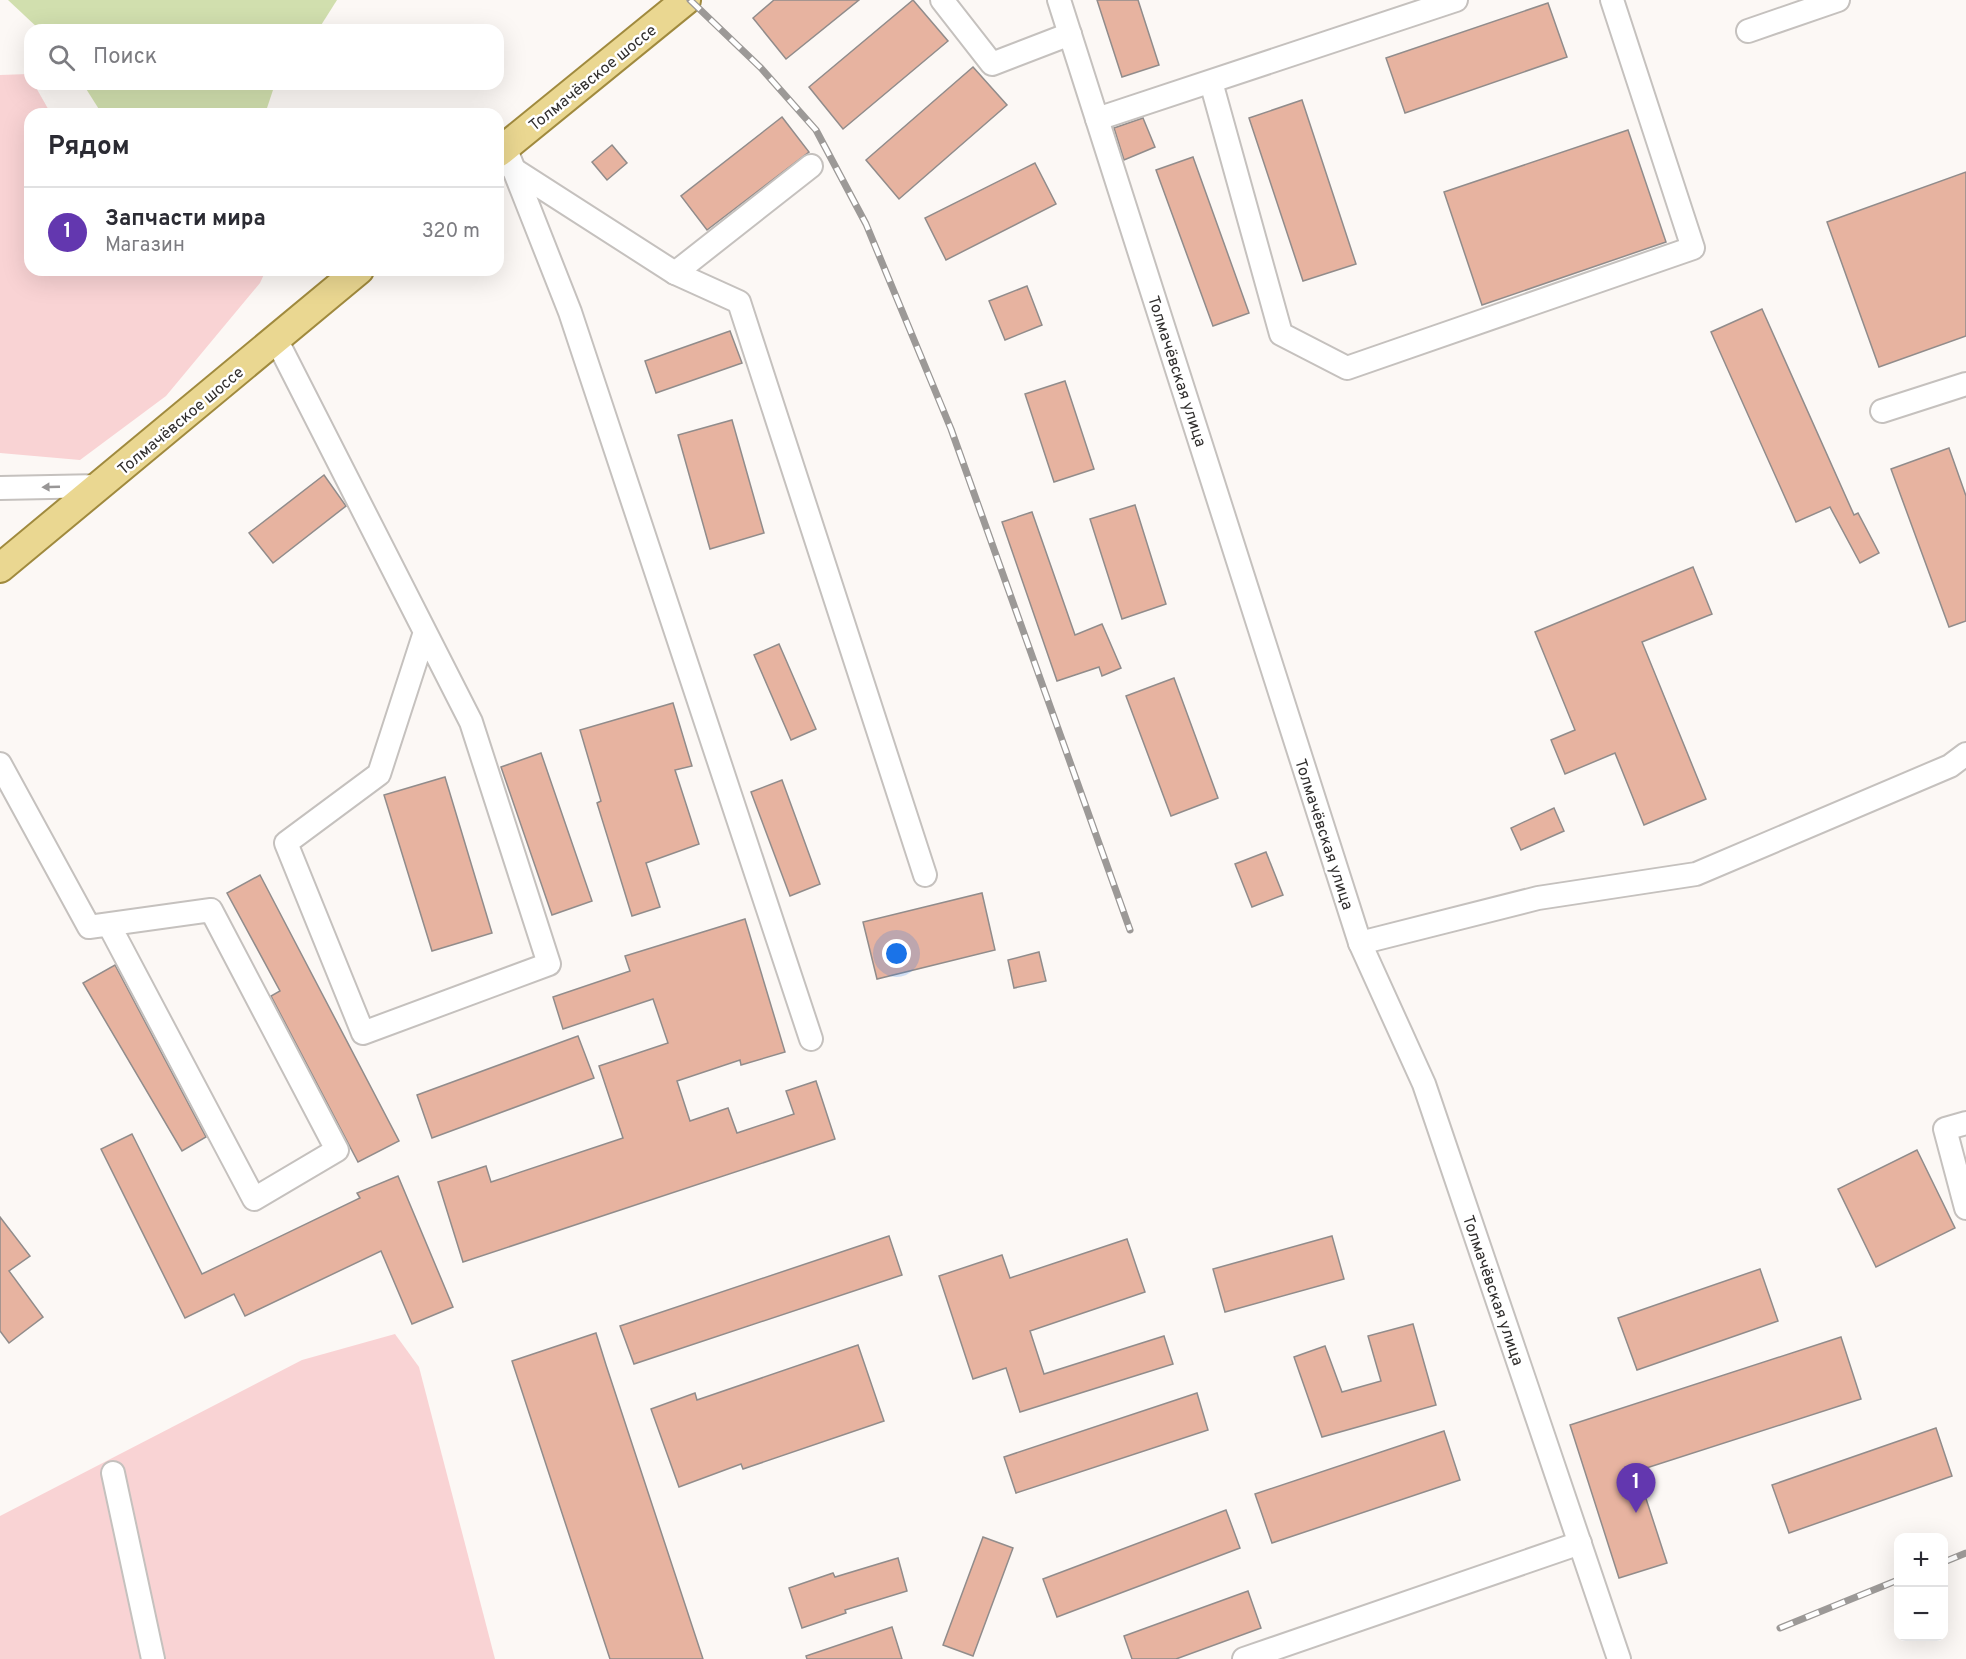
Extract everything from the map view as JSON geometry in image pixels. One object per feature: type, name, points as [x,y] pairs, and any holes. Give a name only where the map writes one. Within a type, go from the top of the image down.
[{"type":"main road","name":"Толмачёвское шоссе","points":[[505,156],[686,0]]},
{"type":"main road","name":"Толмачёвское шоссе","points":[[0,568],[352,276]]},
{"type":"street","points":[[942,0],[992,64],[1070,34]]},
{"type":"street","name":"Толмачёвская улица","points":[[1059,0],[1360,943],[1424,1084],[1619,1659]]},
{"type":"street","points":[[1097,119],[1456,0]]},
{"type":"street","points":[[1210,82],[1281,334],[1347,368],[1693,248],[1612,0]]},
{"type":"street","points":[[1748,31],[1838,0]]},
{"type":"street","points":[[505,156],[675,273],[739,302],[925,875]]},
{"type":"street","points":[[505,156],[570,312],[811,1039]]},
{"type":"street","points":[[675,273],[812,166]]},
{"type":"street","points":[[276,339],[471,722],[549,964],[363,1033],[286,843],[379,774],[425,632]]},
{"type":"street","points":[[1882,411],[1966,384]]},
{"type":"street","points":[[0,488],[101,486]]},
{"type":"street","points":[[1360,943],[1538,898],[1696,874],[1950,766],[1966,754]]},
{"type":"street","points":[[0,764],[90,927],[211,910],[336,1150],[255,1198],[109,925]]},
{"type":"street","points":[[1966,1123],[1944,1129],[1966,1208]]},
{"type":"street","points":[[113,1473],[153,1659]]},
{"type":"street","points":[[1244,1659],[1580,1544]]},
{"type":"shaded area","points":[[8,0],[337,0],[322,24],[34,24]]},
{"type":"shaded area","points":[[24,74],[24,90],[37,90],[48,108],[24,108],[24,276],[263,276],[260,283],[166,396],[80,460],[0,453],[0,75]]},
{"type":"shaded area","points":[[87,90],[273,90],[267,108],[98,108]]},
{"type":"shaded area","points":[[395,1334],[419,1367],[495,1659],[0,1659],[0,1516],[302,1360]]},
{"type":"building","points":[[774,0],[859,0],[786,59],[753,18]]},
{"type":"building","points":[[913,0],[948,41],[843,129],[809,87]]},
{"type":"building","points":[[1097,0],[1138,0],[1159,65],[1122,77]]},
{"type":"building","points":[[1548,3],[1567,57],[1405,113],[1386,58]]},
{"type":"building","points":[[973,67],[1007,105],[899,199],[866,160]]},
{"type":"building","points":[[1302,100],[1356,264],[1303,281],[1249,118]]},
{"type":"building","points":[[782,117],[809,152],[707,230],[681,196]]},
{"type":"building","points":[[1143,118],[1155,147],[1124,160],[1114,128]]},
{"type":"building","points":[[1628,130],[1666,242],[1482,305],[1444,192]]},
{"type":"building","points":[[612,145],[627,163],[607,180],[592,162]]},
{"type":"building","points":[[1193,157],[1249,313],[1213,326],[1156,170]]},
{"type":"building","points":[[1035,163],[1056,204],[946,260],[925,218]]},
{"type":"building","points":[[1966,172],[1966,336],[1879,367],[1827,222]]},
{"type":"building","points":[[1027,286],[1042,325],[1005,340],[989,301]]},
{"type":"building","points":[[1762,309],[1854,515],[1858,513],[1879,553],[1860,563],[1830,507],[1796,522],[1711,332]]},
{"type":"building","points":[[730,331],[742,363],[656,393],[645,361]]},
{"type":"building","points":[[1065,381],[1094,469],[1054,482],[1025,394]]},
{"type":"building","points":[[732,420],[764,533],[710,549],[678,435]]},
{"type":"building","points":[[1949,448],[1966,496],[1966,621],[1949,627],[1891,469]]},
{"type":"building","points":[[324,475],[346,506],[273,563],[249,533]]},
{"type":"building","points":[[1135,505],[1166,604],[1122,619],[1090,519]]},
{"type":"building","points":[[1032,512],[1075,635],[1102,624],[1121,668],[1102,676],[1099,667],[1057,681],[1002,522]]},
{"type":"building","points":[[1693,567],[1712,614],[1642,642],[1706,799],[1644,825],[1615,753],[1565,774],[1551,740],[1575,730],[1535,632]]},
{"type":"building","points":[[779,644],[816,729],[791,740],[754,655]]},
{"type":"building","points":[[1174,678],[1218,798],[1171,816],[1126,696]]},
{"type":"building","points":[[673,703],[692,766],[675,770],[699,844],[646,863],[660,907],[632,916],[597,803],[601,801],[580,730]]},
{"type":"building","points":[[541,753],[592,901],[552,915],[501,767]]},
{"type":"building","points":[[445,777],[492,933],[432,951],[384,795]]},
{"type":"building","points":[[782,780],[820,884],[790,896],[751,792]]},
{"type":"building","points":[[1554,808],[1564,831],[1521,850],[1511,828]]},
{"type":"building","points":[[1266,852],[1283,895],[1252,907],[1235,864]]},
{"type":"building","points":[[260,875],[399,1141],[358,1162],[271,996],[280,991],[227,893]]},
{"type":"building","points":[[982,893],[995,950],[877,979],[863,922]]},
{"type":"building","points":[[745,919],[785,1052],[741,1065],[740,1060],[677,1081],[690,1121],[728,1108],[737,1133],[794,1114],[786,1091],[816,1081],[835,1139],[463,1262],[438,1182],[486,1166],[491,1182],[623,1138],[599,1066],[668,1043],[653,999],[563,1029],[553,997],[630,971],[625,956]]},
{"type":"building","points":[[1039,952],[1046,981],[1014,988],[1008,960]]},
{"type":"building","points":[[115,965],[206,1137],[182,1151],[83,983]]},
{"type":"building","points":[[578,1036],[594,1078],[432,1138],[417,1095]]},
{"type":"building","points":[[132,1134],[202,1274],[360,1198],[357,1193],[398,1176],[453,1307],[412,1324],[381,1251],[245,1316],[234,1294],[185,1318],[101,1149]]},
{"type":"building","points":[[1917,1150],[1955,1228],[1876,1267],[1838,1189]]},
{"type":"building","points":[[0,1217],[30,1256],[9,1271],[43,1317],[9,1343],[0,1331]]},
{"type":"building","points":[[889,1236],[902,1275],[634,1364],[620,1326]]},
{"type":"building","points":[[1332,1236],[1344,1279],[1225,1312],[1213,1269]]},
{"type":"building","points":[[1127,1239],[1145,1292],[1030,1331],[1044,1374],[1164,1336],[1173,1364],[1020,1412],[1006,1368],[973,1379],[939,1276],[1002,1255],[1010,1278]]},
{"type":"building","points":[[1760,1269],[1778,1321],[1637,1370],[1618,1318]]},
{"type":"building","points":[[1413,1324],[1436,1405],[1322,1437],[1294,1357],[1325,1346],[1342,1392],[1381,1381],[1368,1336]]},
{"type":"building","points":[[596,1333],[703,1659],[610,1659],[512,1361]]},
{"type":"building","points":[[1841,1337],[1861,1399],[1637,1471],[1667,1563],[1619,1578],[1570,1425]]},
{"type":"building","points":[[858,1345],[884,1421],[743,1469],[741,1464],[679,1487],[651,1409],[695,1393],[697,1400]]},
{"type":"building","points":[[1197,1393],[1208,1430],[1016,1493],[1004,1457]]},
{"type":"building","points":[[1936,1428],[1952,1476],[1789,1533],[1772,1485]]},
{"type":"building","points":[[1444,1431],[1460,1480],[1272,1543],[1255,1494]]},
{"type":"building","points":[[1226,1510],[1240,1548],[1057,1617],[1043,1579]]},
{"type":"building","points":[[983,1537],[1013,1548],[973,1656],[943,1645]]},
{"type":"building","points":[[898,1558],[907,1591],[845,1610],[846,1613],[802,1628],[789,1588],[833,1573],[835,1577]]},
{"type":"building","points":[[1248,1591],[1261,1628],[1176,1659],[1132,1659],[1124,1636]]},
{"type":"building","points":[[892,1627],[902,1659],[807,1659],[806,1656]]},
{"type":"railway","points":[[690,0],[761,68],[816,130],[866,224],[951,429],[1130,930]]},
{"type":"railway","points":[[1948,1560],[1966,1553]]},
{"type":"railway","points":[[1780,1628],[1894,1582]]},
{"type":"place","name":"Запчасти мира","points":[[1636,1513]]}]
